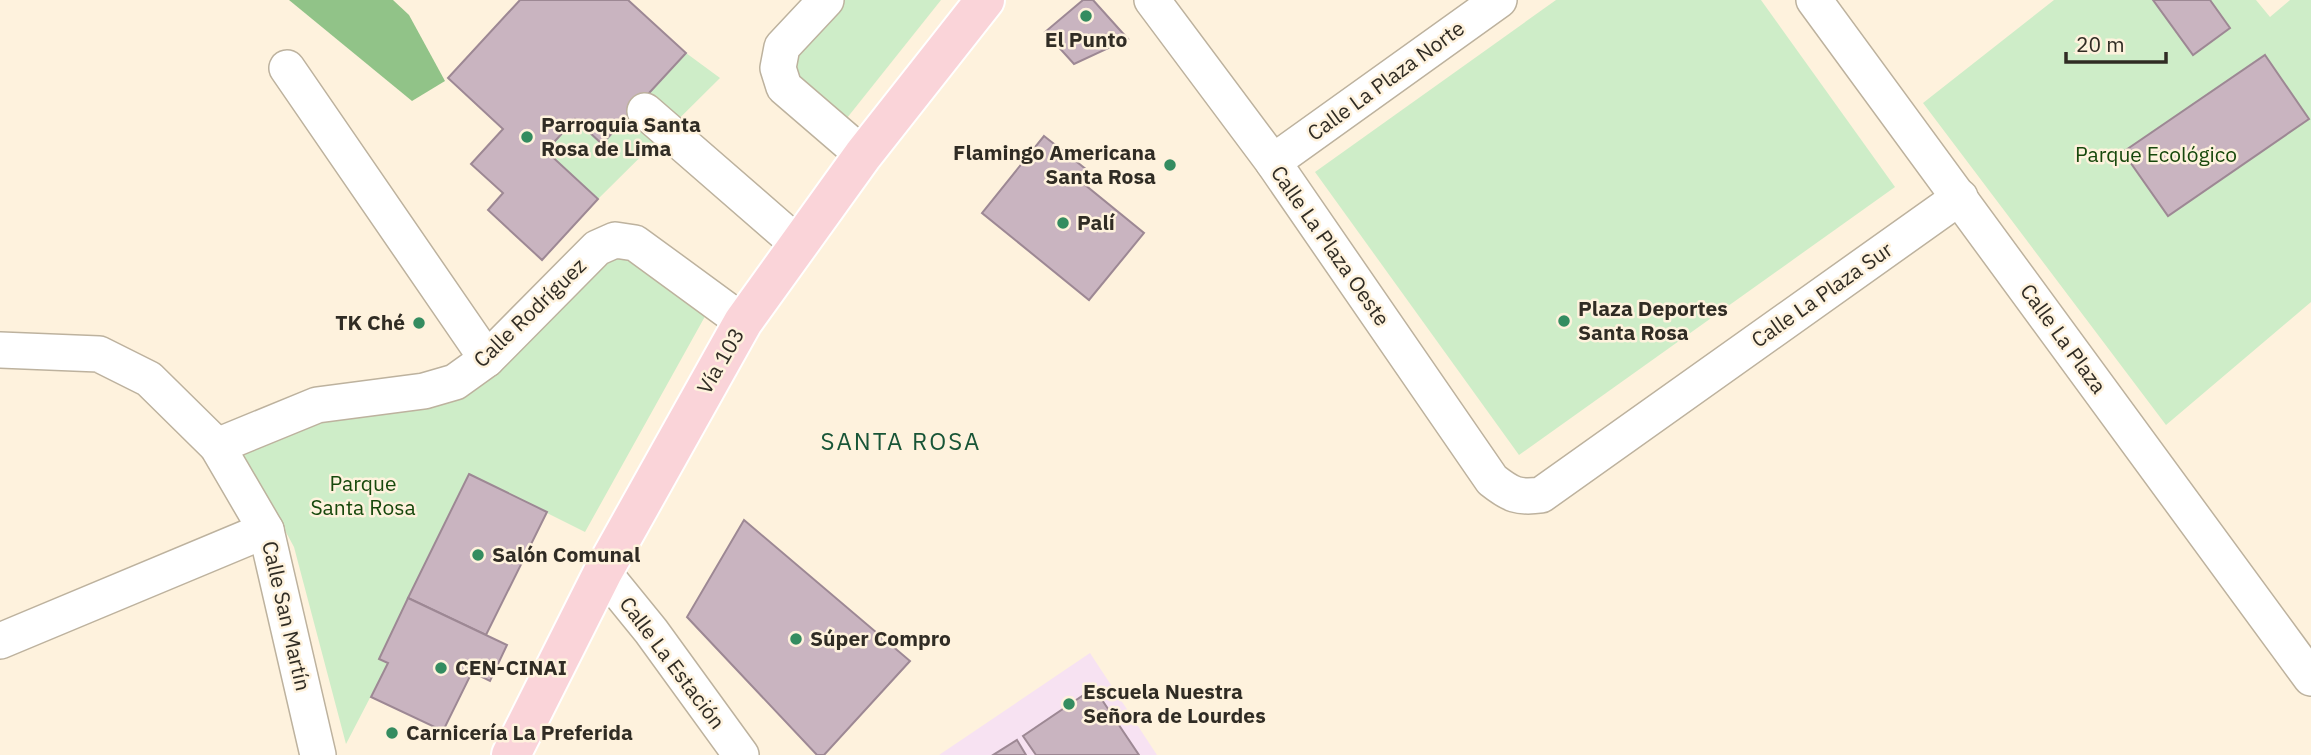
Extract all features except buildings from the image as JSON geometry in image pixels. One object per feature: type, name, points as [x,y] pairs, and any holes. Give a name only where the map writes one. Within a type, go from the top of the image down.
[{"type":"main road","name":"Vía 103","points":[[511,755],[603,572],[743,322],[863,155],[985,0]]},
{"type":"street","points":[[826,0],[782,47],[778,68],[784,87],[863,155]]},
{"type":"street","name":"Calle La Plaza Oeste","points":[[1152,0],[1273,162],[1492,481],[1507,492]]},
{"type":"street","name":"Calle La Plaza Norte","points":[[1273,162],[1499,0]]},
{"type":"street","name":"Calle La Plaza","points":[[1814,0],[2311,678]]},
{"type":"street","points":[[287,68],[487,359]]},
{"type":"street","points":[[645,111],[799,245]]},
{"type":"street","name":"Calle La Plaza Sur","points":[[1507,492],[1522,497],[1541,495],[1960,197]]},
{"type":"street","name":"Calle Rodríguez","points":[[218,446],[317,405],[424,391],[455,382],[487,359],[597,248],[615,240],[635,243],[743,322]]},
{"type":"street","name":"Calle San Martín","points":[[0,350],[99,354],[149,379],[218,446],[266,530],[318,755]]},
{"type":"street","points":[[0,641],[266,530]]},
{"type":"street","name":"Calle La Estación","points":[[603,572],[741,755]]},
{"type":"shaded area","name":"Escuela Nuestra Señora de Lourdes","points":[[1090,653],[1157,755],[939,755]]},
{"type":"green space","points":[[289,0],[393,0],[409,15],[445,81],[412,101]]},
{"type":"green space","points":[[837,0],[941,0],[843,123],[801,86],[794,70],[795,54]]},
{"type":"green space","name":"Plaza Deportes Santa Rosa","points":[[1556,0],[1761,0],[1895,187],[1519,455],[1315,172]]},
{"type":"green space","name":"Parque Ecológico","points":[[2054,0],[2256,0],[2270,17],[2290,0],[2311,0],[2311,302],[2166,425],[1923,103]]},
{"type":"green space","points":[[686,53],[720,78],[598,199],[546,151],[575,119],[602,144]]},
{"type":"green space","name":"Parque Santa Rosa","points":[[615,258],[635,258],[708,311],[585,532],[469,474],[380,659],[388,663],[346,744],[294,547],[255,475],[237,452],[306,418],[422,403],[600,264]]},
{"type":"place","name":"El Punto","points":[[1086,16]]},
{"type":"place","name":"Parroquia Santa Rosa de Lima","points":[[527,137]]},
{"type":"place","name":"Flamingo Americana Santa Rosa","points":[[1170,165]]},
{"type":"place","name":"Palí","points":[[1063,223]]},
{"type":"place","name":"Plaza Deportes Santa Rosa","points":[[1564,321]]},
{"type":"place","name":"TK Ché","points":[[419,323]]},
{"type":"place","name":"Salón Comunal","points":[[478,555]]},
{"type":"place","name":"Súper Compro","points":[[796,639]]},
{"type":"place","name":"CEN-CINAI","points":[[441,668]]},
{"type":"place","name":"Escuela Nuestra Señora de Lourdes","points":[[1069,704]]},
{"type":"place","name":"Carnicería La Preferida","points":[[392,733]]},
{"type":"district","name":"SANTA ROSA","points":[[901,442]]}]
